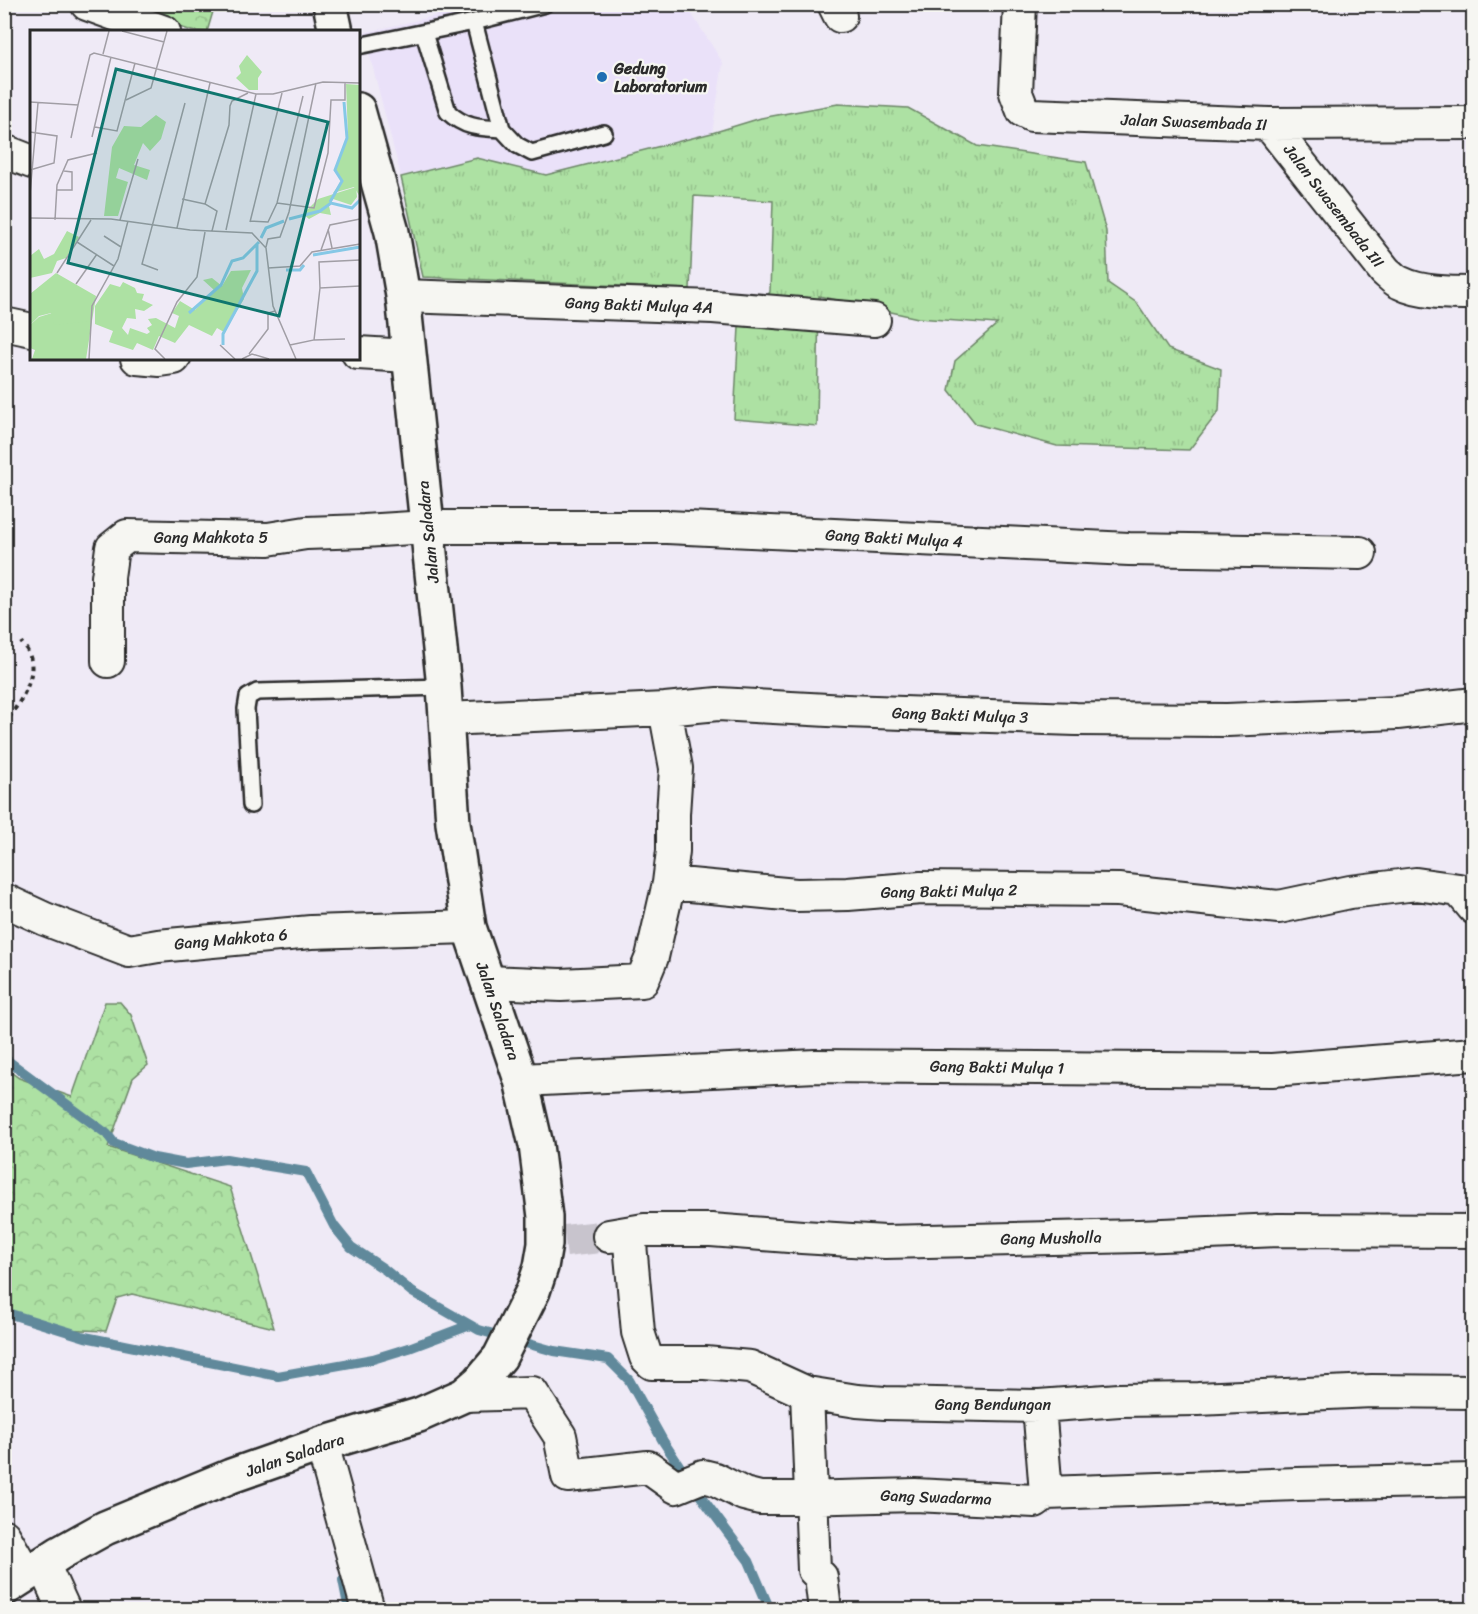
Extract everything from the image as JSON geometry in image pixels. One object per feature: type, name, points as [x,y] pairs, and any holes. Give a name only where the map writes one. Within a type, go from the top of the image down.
[{"type":"street","points":[[87,4],[158,30]]},
{"type":"street","points":[[330,4],[336,30]]},
{"type":"street","name":"Jalan Swasembada II","points":[[1020,4],[1016,93],[1023,111],[1031,115],[1269,124],[1473,123]]},
{"type":"street","name":"Jalan Saladara","points":[[24,1575],[105,1528],[231,1476],[322,1444],[419,1415],[472,1389],[500,1357],[555,1243],[545,1218],[536,1145],[521,1080],[469,927],[453,823],[444,687],[403,296],[392,232],[360,117]]},
{"type":"street","name":"Jalan Swasembada III","points":[[1269,124],[1385,271],[1400,283],[1417,288],[1473,293]]},
{"type":"street","points":[[4,151],[30,161]]},
{"type":"street","name":"Gang Bakti Mulya 4A","points":[[403,296],[713,307],[874,320]]},
{"type":"street","points":[[4,324],[30,330]]},
{"type":"street","points":[[360,353],[409,356]]},
{"type":"street","name":"Gang Bakti Mulya 4","points":[[428,527],[667,527],[1128,549],[1360,553]]},
{"type":"street","name":"Gang Mahkota 5","points":[[108,661],[108,577],[112,548],[127,536],[268,539],[306,533],[428,527]]},
{"type":"street","name":"Gang Bakti Mulya 3","points":[[446,719],[665,709],[718,704],[1076,719],[1227,720],[1397,713],[1473,704]]},
{"type":"street","points":[[488,982],[561,986],[642,981],[652,957],[669,883],[673,852],[676,768],[665,709]]},
{"type":"street","name":"Gang Bakti Mulya 2","points":[[669,883],[796,895],[848,894],[921,888],[1118,891],[1279,907],[1350,892],[1416,884],[1459,890],[1473,908]]},
{"type":"street","name":"Gang Mahkota 6","points":[[4,900],[45,919],[129,951],[158,946],[311,932],[469,927]]},
{"type":"street","name":"Gang Bakti Mulya 1","points":[[521,1080],[816,1066],[1272,1070],[1473,1054]]},
{"type":"street","name":"Gang Musholla","points":[[619,1235],[644,1230],[711,1230],[885,1242],[1278,1230],[1473,1231]]},
{"type":"street","name":"Gang Bendungan","points":[[619,1235],[638,1332],[646,1358],[652,1363],[750,1366],[807,1393],[857,1401],[1039,1406],[1119,1400],[1198,1399],[1372,1391],[1473,1392]]},
{"type":"street","name":"Gang Swadarma","points":[[472,1389],[532,1393],[560,1436],[568,1476],[648,1467],[690,1482],[715,1479],[744,1494],[760,1498],[915,1494],[1035,1501],[1046,1493],[1473,1480]]},
{"type":"street","points":[[807,1393],[814,1570],[821,1577],[825,1610]]},
{"type":"street","points":[[1039,1406],[1046,1493]]},
{"type":"street","points":[[322,1444],[368,1610]]},
{"type":"street","points":[[4,1536],[24,1575],[64,1610]]},
{"type":"lane","points":[[360,46],[474,22],[545,4]]},
{"type":"lane","points":[[474,22],[502,129],[516,145],[532,153],[604,134]]},
{"type":"lane","points":[[424,33],[448,112],[456,119],[476,128],[502,129]]},
{"type":"lane","points":[[251,805],[246,709],[248,697],[257,692],[444,687]]},
{"type":"path","points":[[4,725],[26,689],[32,674],[29,654],[21,642]]},
{"type":"shaded area","points":[[480,5],[686,5],[723,63],[712,133],[546,175],[477,158],[401,177],[364,33]]},
{"type":"green space","points":[[114,5],[215,5],[208,30],[189,30]]},
{"type":"green space","points":[[838,104],[908,108],[977,146],[1086,162],[1106,231],[1108,283],[1137,303],[1168,349],[1221,369],[1219,411],[1189,450],[1057,446],[976,424],[949,390],[955,361],[997,324],[918,318],[819,296],[817,426],[734,419],[739,327],[770,292],[773,201],[694,196],[690,289],[423,277],[401,177],[477,158],[546,175],[712,133],[761,118]]},
{"type":"green space","points":[[105,1002],[120,1002],[131,1015],[148,1065],[133,1078],[108,1147],[230,1187],[274,1328],[132,1294],[117,1298],[106,1331],[58,1329],[5,1316],[5,1068],[19,1078],[72,1097]]},
{"type":"waterway","points":[[4,1058],[107,1134],[114,1143],[154,1158],[186,1164],[226,1159],[306,1172],[334,1226],[351,1247],[384,1269],[412,1292],[479,1330],[554,1351],[608,1359],[629,1380],[663,1441],[688,1479],[749,1561],[770,1610]]},
{"type":"waterway","points":[[4,1312],[85,1337],[278,1376],[373,1359],[470,1325]]},
{"type":"waterway","points":[[343,1580],[349,1610]]},
{"type":"tunnel","points":[[565,1241],[609,1236]]},
{"type":"place","name":"Gedung Laboratorium","points":[[602,77]]}]
